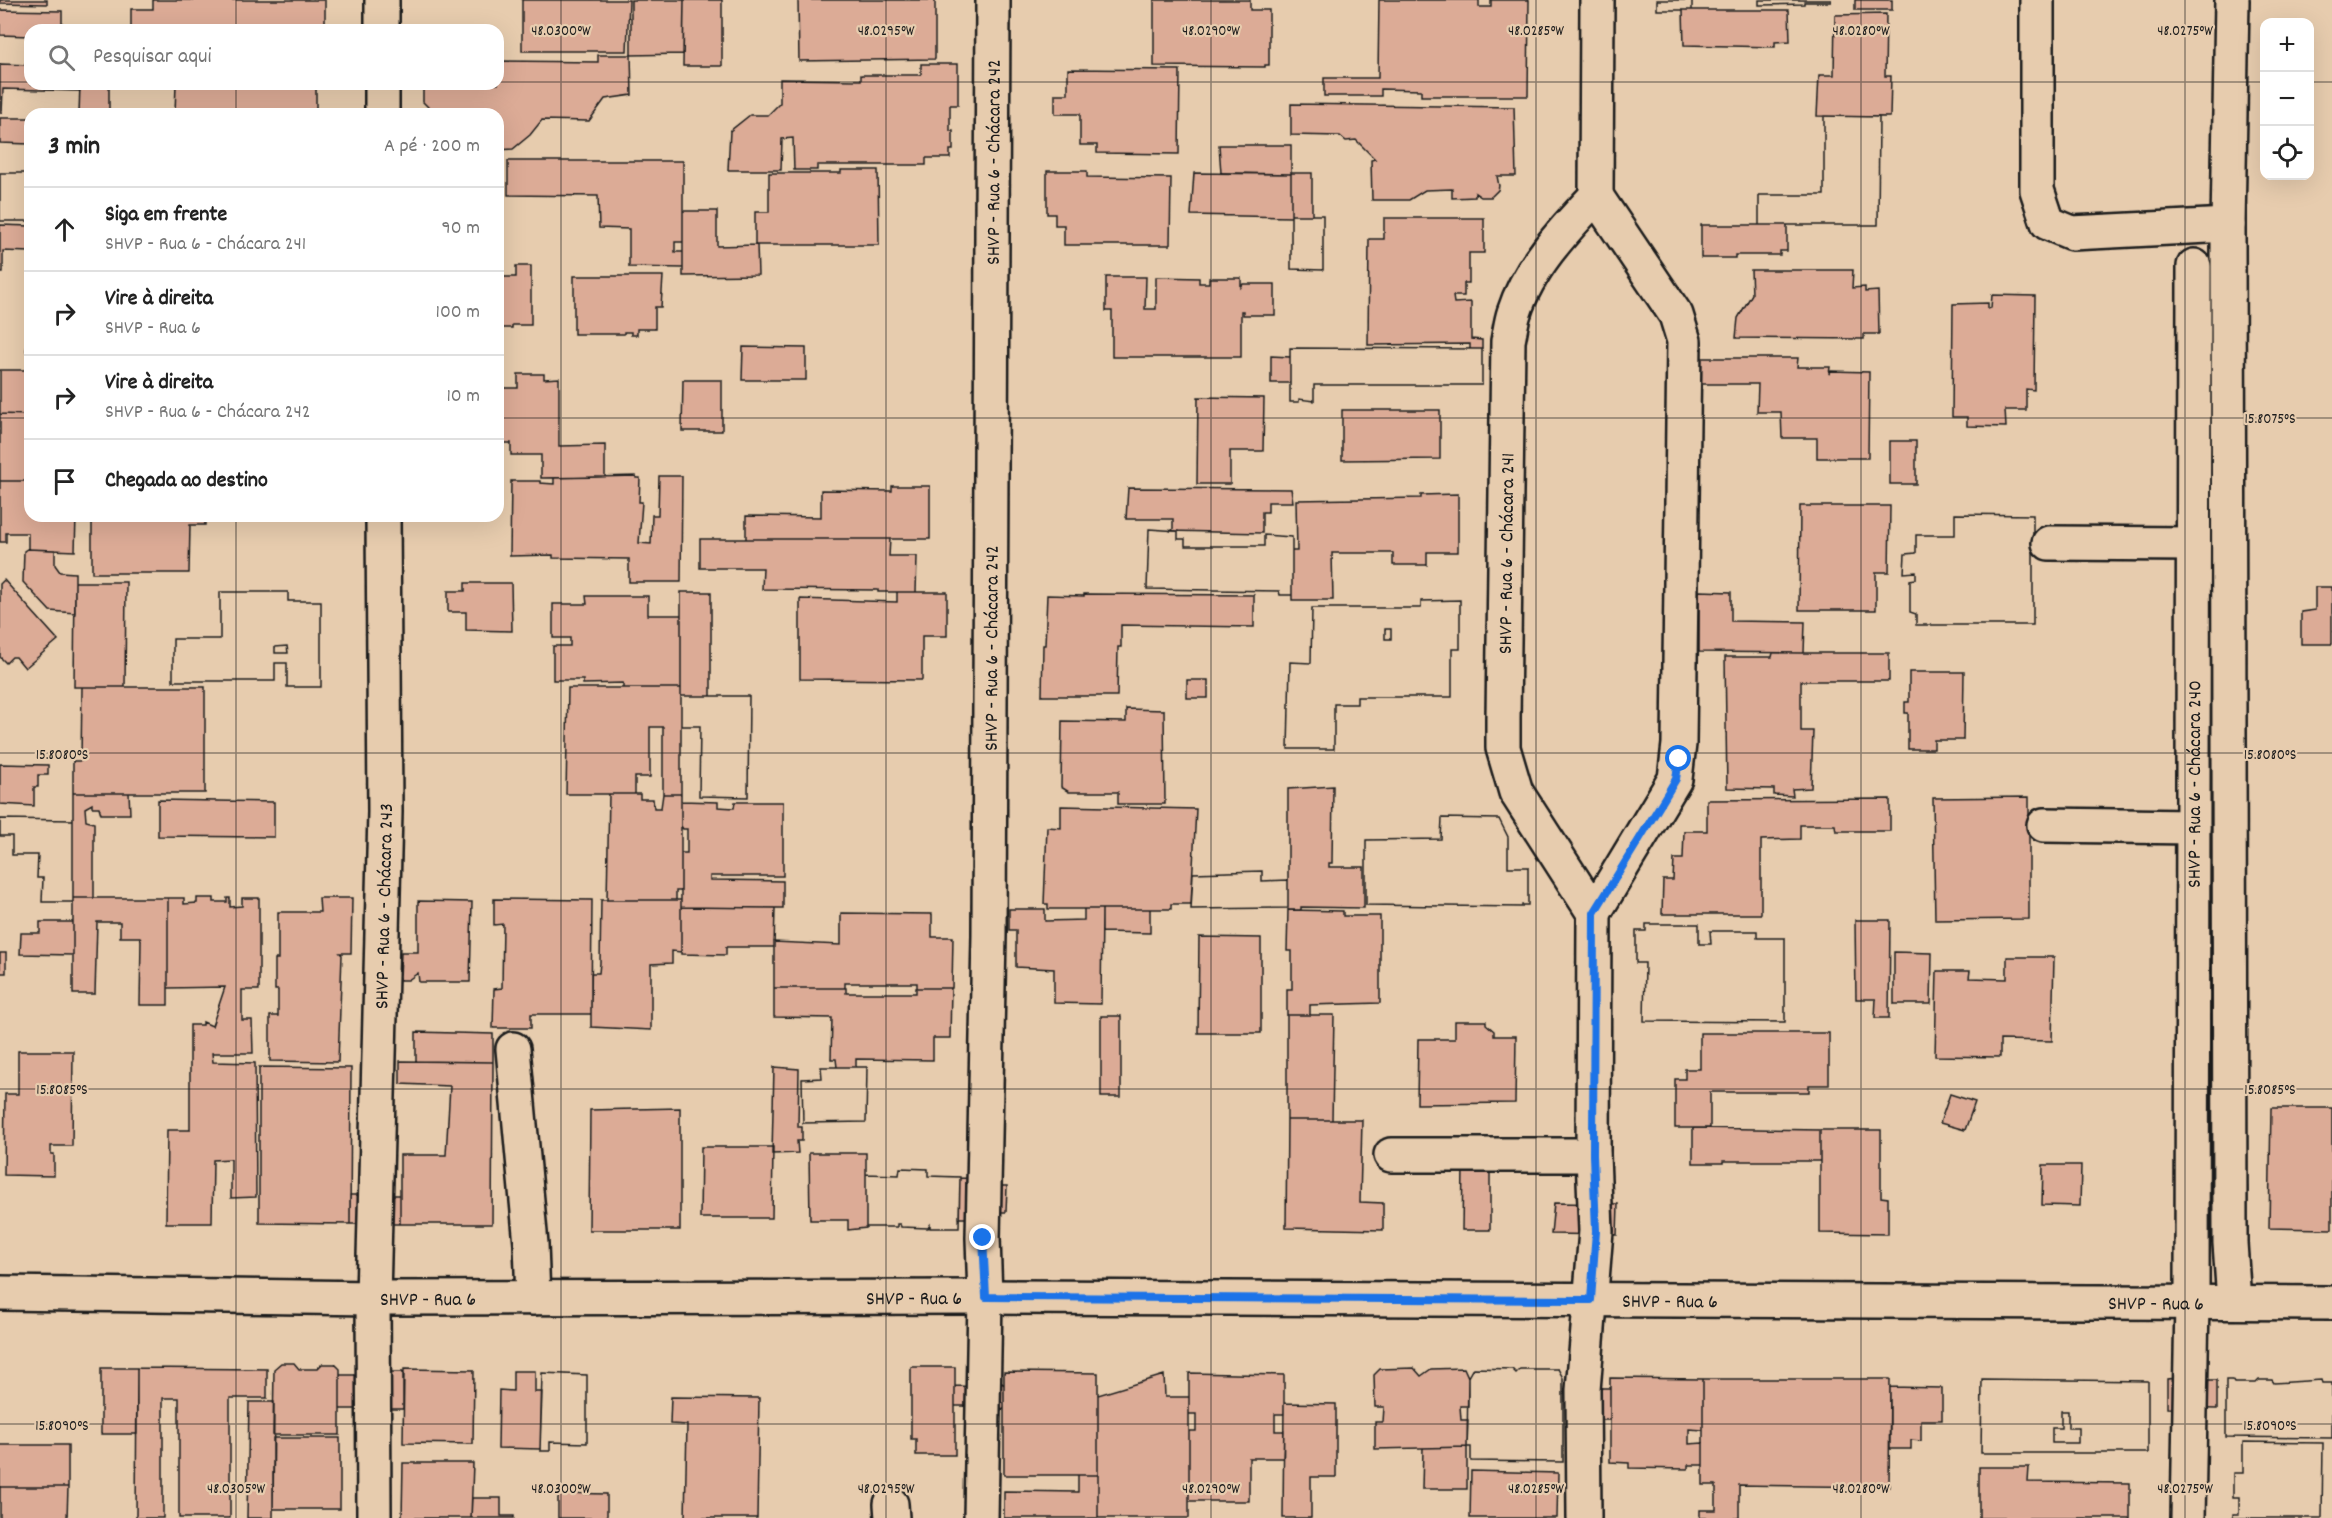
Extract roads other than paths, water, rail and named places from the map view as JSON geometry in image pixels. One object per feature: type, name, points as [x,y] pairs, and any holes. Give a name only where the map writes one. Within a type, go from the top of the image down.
[{"type":"street","points":[[382,0],[382,24]]},
{"type":"street","name":"SHVP - Rua 6 - Chácara 242","points":[[981,1518],[986,1297],[983,1238],[989,934],[993,0]]},
{"type":"street","points":[[1584,1518],[1583,1390],[1596,1231],[1593,1155],[1594,913],[1676,779],[1679,744],[1684,410],[1684,341],[1676,315],[1596,196],[1597,0]]},
{"type":"street","points":[[2037,0],[2037,190],[2048,223],[2072,233],[2228,225]]},
{"type":"street","points":[[2232,0],[2228,225],[2230,1243],[2234,1302]]},
{"type":"street","points":[[382,90],[382,108]]},
{"type":"street","name":"SHVP - Rua 6 - Chácara 241","points":[[1594,913],[1516,792],[1503,748],[1503,718],[1508,341],[1514,313],[1536,268],[1566,227],[1596,196]]},
{"type":"street","name":"SHVP - Rua 6 - Chácara 240","points":[[2188,1518],[2192,1302],[2194,266]]},
{"type":"street","name":"SHVP - Rua 6 - Chácara 243","points":[[374,1518],[373,1298],[385,812],[383,522]]},
{"type":"street","points":[[2049,543],[2193,544]]},
{"type":"street","points":[[2044,825],[2193,827]]},
{"type":"street","points":[[513,1049],[531,1244],[533,1298]]},
{"type":"street","points":[[1391,1155],[1593,1155]]},
{"type":"street","name":"SHVP - Rua 6","points":[[0,1293],[373,1298],[986,1297],[2332,1304]]}]
